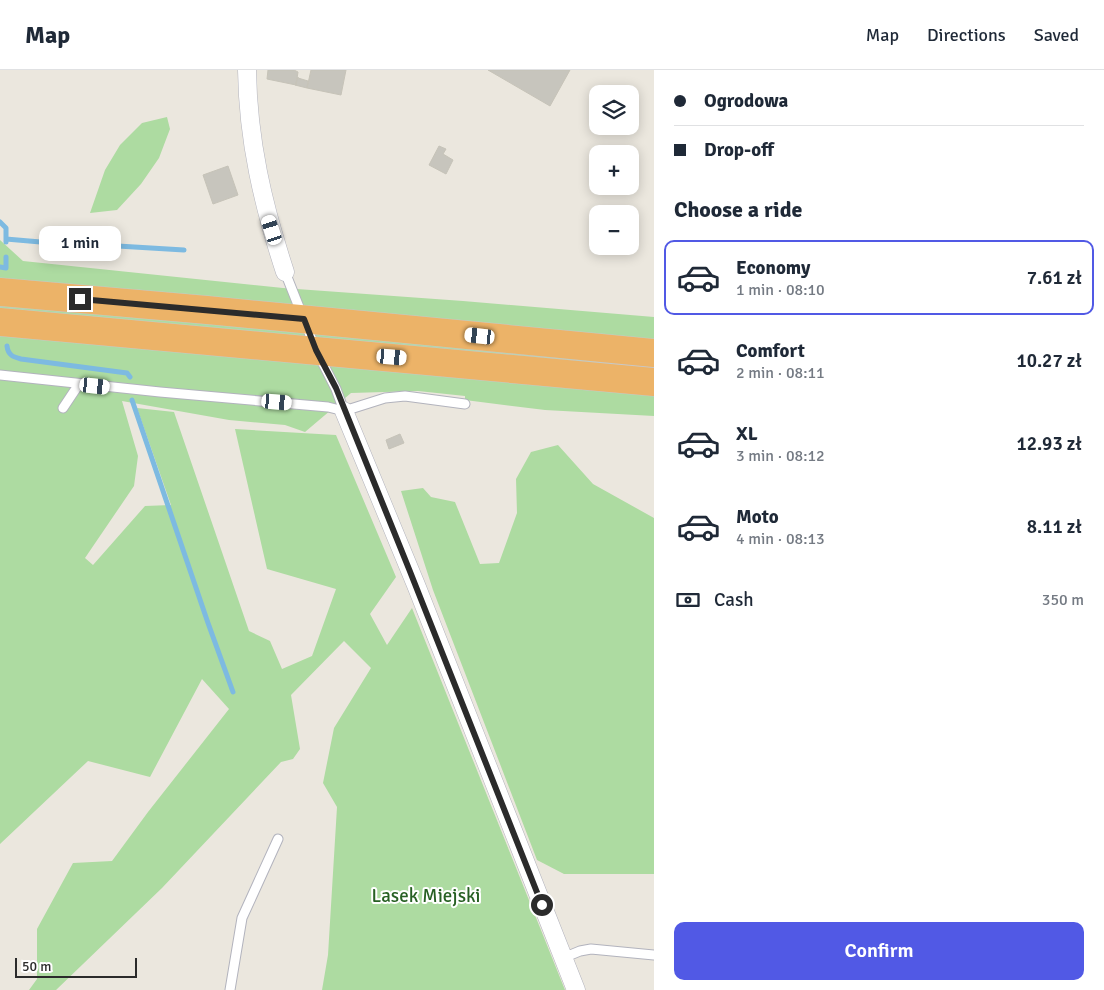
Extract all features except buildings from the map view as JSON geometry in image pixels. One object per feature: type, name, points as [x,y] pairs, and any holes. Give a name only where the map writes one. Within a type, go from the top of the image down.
[{"type":"highway","points":[[0,292],[654,353]]},
{"type":"highway","points":[[0,322],[654,382]]},
{"type":"street","points":[[247,70],[250,126],[259,185],[285,272]]},
{"type":"street","points":[[344,411],[576,990]]},
{"type":"lane","points":[[285,272],[316,350],[336,388],[344,411]]},
{"type":"lane","points":[[0,375],[328,407],[344,411],[397,396],[465,404]]},
{"type":"lane","points":[[64,408],[78,384]]},
{"type":"lane","points":[[230,990],[242,918],[278,839]]},
{"type":"lane","points":[[563,958],[591,948],[654,955]]},
{"type":"green space","points":[[167,117],[170,129],[159,158],[141,184],[117,210],[90,213],[105,170],[120,145],[142,123]]},
{"type":"green space","name":"Lasek Miejski","points":[[0,240],[23,261],[283,288],[654,317],[654,416],[545,410],[465,400],[465,396],[418,391],[351,393],[305,432],[285,425],[229,420],[122,401],[138,456],[134,486],[85,558],[93,565],[145,506],[171,505],[137,408],[174,412],[249,631],[270,641],[282,669],[312,656],[336,589],[267,569],[235,429],[336,435],[396,577],[370,614],[387,645],[412,608],[565,990],[322,990],[328,955],[337,807],[323,783],[334,728],[371,668],[344,641],[291,695],[300,749],[293,759],[281,762],[162,888],[56,990],[29,990],[37,979],[37,929],[73,863],[112,861],[229,709],[202,679],[150,777],[88,761],[0,844]]},
{"type":"green space","points":[[558,445],[593,484],[654,518],[654,874],[564,874],[537,860],[433,590],[401,491],[423,488],[431,497],[455,502],[480,564],[499,563],[517,513],[516,479],[531,452]]},
{"type":"waterway","points":[[0,222],[6,228],[6,242]]},
{"type":"waterway","points":[[6,239],[52,243]]},
{"type":"waterway","points":[[68,243],[184,250]]},
{"type":"waterway","points":[[0,267],[6,268],[6,257]]},
{"type":"waterway","points":[[7,346],[8,352],[11,355],[21,359],[127,373],[130,377]]},
{"type":"waterway","points":[[132,400],[233,692]]},
{"type":"route","points":[[80,299],[304,319],[316,350],[336,388],[542,905]]}]
